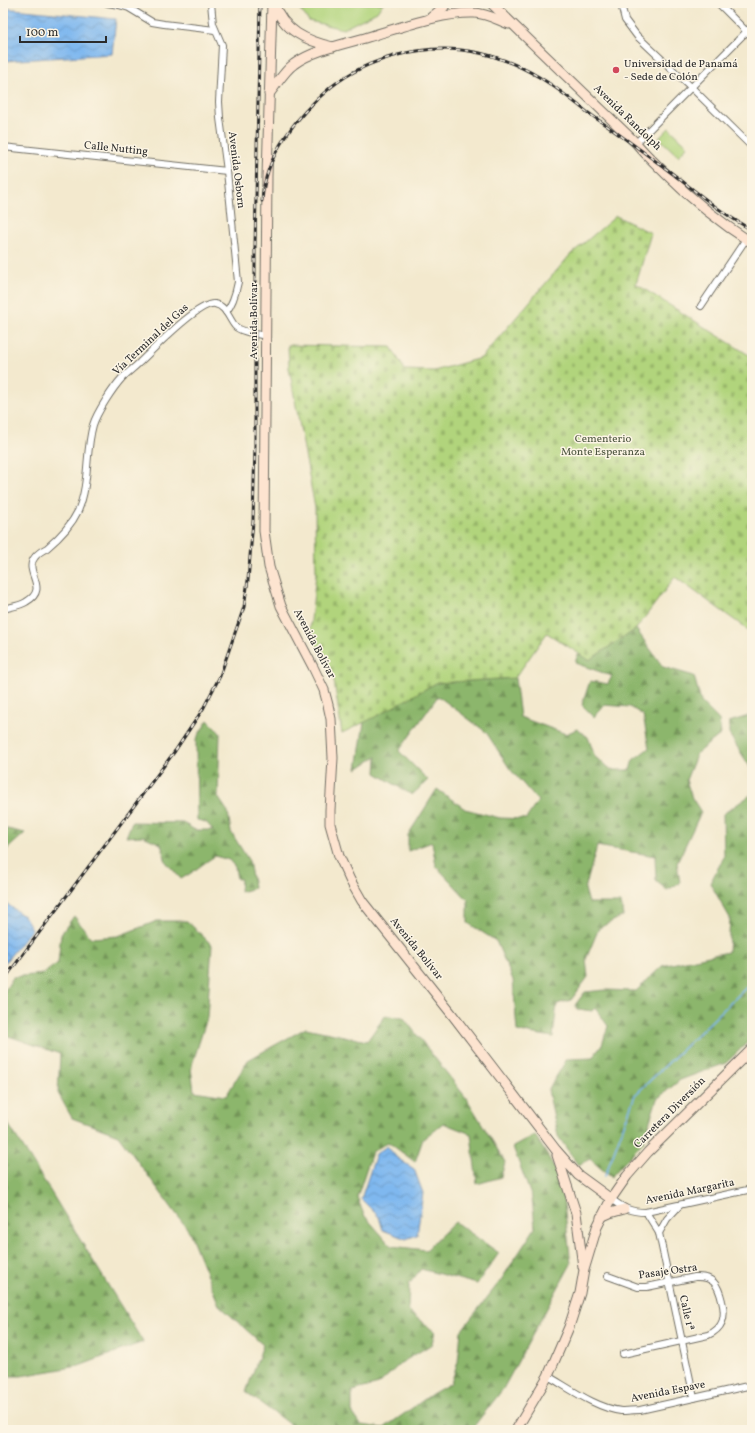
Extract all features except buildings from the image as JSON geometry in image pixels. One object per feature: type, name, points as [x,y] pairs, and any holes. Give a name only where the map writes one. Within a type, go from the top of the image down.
[{"type":"main road","points":[[273,3],[284,22],[295,32],[308,40],[333,47]]},
{"type":"main road","name":"Avenida Bolívar","points":[[273,3],[267,176],[264,517],[266,557],[281,606],[314,667],[324,690],[328,705],[331,719],[333,758],[330,824],[339,856],[362,901],[456,1019],[556,1150],[578,1176],[611,1199]]},
{"type":"main road","points":[[428,20],[444,7],[446,3]]},
{"type":"main road","name":"Avenida Randolph","points":[[491,3],[636,143],[681,189],[707,211],[749,241]]},
{"type":"main road","points":[[269,94],[294,64],[310,55],[428,20],[459,14],[476,13],[492,17],[515,27]]},
{"type":"main road","name":"Carretera Diversión","points":[[597,1227],[611,1199],[627,1176],[648,1152],[752,1049]]},
{"type":"main road","points":[[556,1150],[574,1203],[584,1270]]},
{"type":"main road","points":[[601,1217],[624,1209]]},
{"type":"main road","points":[[581,1247],[587,1236],[597,1227]]},
{"type":"main road","points":[[516,1430],[548,1376],[569,1327],[580,1293],[584,1270],[597,1227]]},
{"type":"street","points":[[107,3],[119,4],[129,8],[152,22],[215,30]]},
{"type":"street","name":"Avenida Osborn","points":[[211,3],[213,24],[220,37],[222,45],[219,108],[238,282],[236,292],[230,307],[226,312]]},
{"type":"street","points":[[624,3],[622,8],[625,20],[637,36],[752,147]]},
{"type":"street","points":[[718,3],[752,37]]},
{"type":"street","points":[[636,143],[752,26]]},
{"type":"street","name":"Calle Nutting","points":[[3,147],[227,171]]},
{"type":"street","points":[[701,306],[749,241]]},
{"type":"street","name":"Vía Terminal del Gas","points":[[3,609],[25,603],[36,593],[37,587],[32,571],[32,563],[35,557],[61,536],[78,511],[86,482],[93,424],[98,413],[122,378],[178,326],[200,309],[208,305],[216,304],[222,307],[226,312]]},
{"type":"street","points":[[226,312],[235,326],[240,330],[266,336]]},
{"type":"street","name":"Avenida Margarita","points":[[611,1199],[624,1209],[636,1212],[646,1212],[752,1189]]},
{"type":"street","points":[[659,1233],[667,1219],[679,1206]]},
{"type":"street","name":"Calle 1ª","points":[[646,1212],[659,1233],[694,1398]]},
{"type":"street","name":"Pasaje Ostra","points":[[608,1276],[638,1287],[647,1287],[702,1276],[708,1278],[717,1286],[724,1307],[724,1317],[722,1323],[714,1332],[708,1335],[623,1354]]},
{"type":"street","name":"Avenida Espave","points":[[548,1376],[595,1403],[607,1408],[622,1411],[640,1410],[752,1385]]},
{"type":"green space","points":[[295,3],[383,3],[377,12],[343,29],[309,21]]},
{"type":"green space","points":[[669,128],[688,146],[678,156],[659,138]]},
{"type":"green space","name":"Cementerio Monte Esperanza","points":[[616,216],[651,233],[636,284],[752,357],[752,636],[744,627],[675,577],[636,629],[589,660],[547,633],[515,678],[436,683],[375,717],[342,733],[334,681],[310,630],[316,574],[315,508],[289,368],[288,345],[391,347],[405,370],[434,371],[481,358],[571,254]]},
{"type":"green space","points":[[636,629],[663,667],[694,676],[701,702],[719,720],[721,734],[697,753],[686,780],[692,798],[701,812],[677,863],[680,883],[667,890],[656,881],[655,856],[597,846],[585,889],[589,903],[621,903],[623,916],[599,928],[586,959],[588,977],[571,1000],[557,1004],[553,1037],[517,1031],[513,980],[496,941],[468,923],[468,900],[436,866],[432,842],[408,851],[408,835],[437,789],[465,809],[500,818],[526,819],[538,801],[510,769],[486,732],[438,696],[399,751],[428,780],[412,795],[376,773],[377,756],[357,769],[364,722],[436,683],[515,678],[520,717],[566,734],[577,729],[588,737],[595,757],[612,770],[630,770],[633,760],[649,748],[643,715],[630,707],[604,705],[594,717],[582,705],[590,681],[608,684],[612,676],[575,663],[578,654],[589,660]]},
{"type":"green space","points":[[752,715],[752,776],[750,767],[729,734],[729,722]]},
{"type":"green space","points":[[208,720],[220,733],[218,797],[228,812],[231,832],[249,861],[254,888],[240,892],[241,879],[237,879],[235,867],[229,860],[215,856],[181,879],[166,862],[161,844],[143,836],[126,837],[132,822],[183,823],[195,830],[213,830],[206,822],[197,820],[196,739]]},
{"type":"green space","points":[[752,794],[752,1038],[726,1063],[680,1080],[657,1099],[643,1142],[611,1177],[590,1159],[578,1165],[558,1136],[548,1090],[567,1059],[592,1058],[602,1045],[608,1026],[595,1008],[592,1011],[578,1009],[575,1005],[585,992],[605,990],[636,991],[662,966],[728,952],[730,918],[710,883],[724,857],[723,814]]},
{"type":"green space","points":[[3,828],[25,833],[3,853]]},
{"type":"green space","points":[[74,916],[91,938],[118,936],[157,921],[187,921],[212,945],[207,1018],[191,1068],[194,1091],[226,1096],[248,1060],[306,1028],[367,1041],[385,1016],[403,1017],[467,1099],[505,1162],[501,1177],[477,1184],[471,1134],[443,1123],[423,1139],[415,1162],[388,1142],[372,1152],[357,1197],[364,1215],[391,1246],[426,1250],[455,1222],[499,1253],[477,1284],[421,1269],[409,1284],[408,1311],[435,1332],[432,1344],[401,1363],[379,1384],[352,1391],[352,1412],[361,1425],[384,1428],[432,1394],[451,1383],[458,1362],[461,1331],[501,1280],[535,1228],[532,1198],[513,1147],[535,1135],[561,1178],[571,1264],[503,1389],[471,1430],[297,1430],[246,1392],[263,1345],[219,1305],[189,1231],[118,1135],[72,1118],[58,1093],[60,1054],[3,1034],[3,994],[13,977],[43,974],[58,963],[61,934]]},
{"type":"green space","points":[[3,1116],[143,1342],[79,1366],[21,1376],[3,1376]]},
{"type":"water","points":[[3,8],[116,19],[112,54],[3,61]]},
{"type":"water","points":[[3,901],[25,917],[32,929],[3,965]]},
{"type":"water","points":[[387,1146],[397,1158],[414,1169],[423,1193],[417,1235],[406,1239],[383,1230],[379,1217],[361,1199],[376,1154]]},
{"type":"waterway","points":[[605,1176],[635,1095],[752,982]]},
{"type":"railway","points":[[3,981],[175,751],[203,709],[220,676],[244,607],[253,521],[255,445],[255,246],[260,3]]},
{"type":"railway","points":[[262,201],[264,184],[269,168],[285,137],[306,110],[331,87],[355,71],[389,57],[417,51],[453,49],[488,55],[522,68],[539,77],[558,89],[722,211],[752,230]]},
{"type":"place","name":"Universidad de Panamá - Sede de Colón","points":[[616,70]]}]
